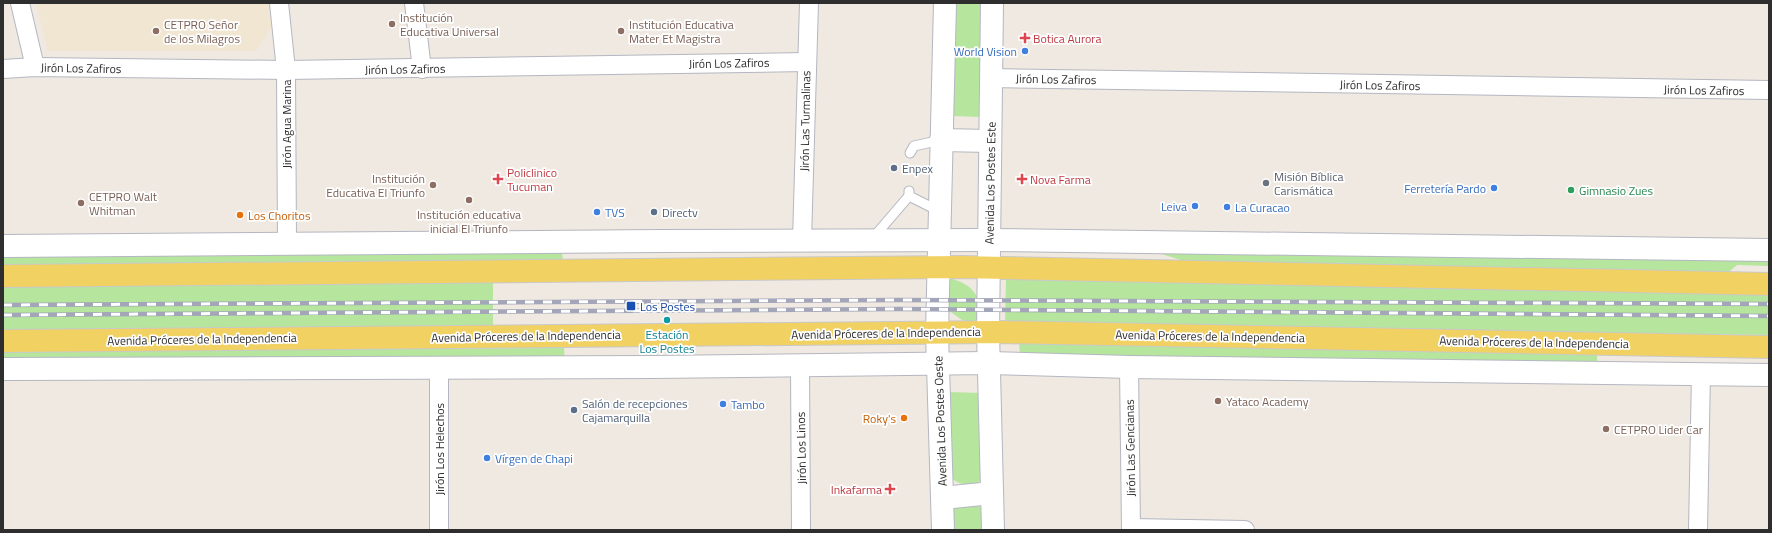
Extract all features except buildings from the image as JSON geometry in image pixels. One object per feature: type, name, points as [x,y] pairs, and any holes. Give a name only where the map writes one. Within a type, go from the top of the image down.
[{"type":"main road","points":[[939,241],[945,3]]},
{"type":"main road","name":"Avenida Los Postes Este","points":[[988,364],[992,3]]},
{"type":"main road","points":[[941,140],[990,141]]},
{"type":"main road","points":[[3,246],[989,240],[1769,250]]},
{"type":"main road","name":"Avenida Los Postes Oeste","points":[[939,241],[937,333],[943,530]]},
{"type":"main road","points":[[3,276],[988,268],[1769,284]]},
{"type":"main road","name":"Avenida Próceres de la Independencia","points":[[3,341],[988,332],[1769,347]]},
{"type":"main road","points":[[988,364],[993,530]]},
{"type":"main road","points":[[3,369],[438,369],[988,364],[1769,375]]},
{"type":"main road","points":[[942,498],[992,494]]},
{"type":"street","points":[[20,3],[35,68]]},
{"type":"street","name":"Jirón Agua Marina","points":[[279,3],[286,70],[287,245]]},
{"type":"street","points":[[414,3],[422,69]]},
{"type":"street","name":"Jirón Las Turmalinas","points":[[802,240],[806,62],[809,3]]},
{"type":"street","name":"Jirón Los Zafiros","points":[[3,69],[422,69],[806,62]]},
{"type":"street","name":"Jirón Los Zafiros","points":[[991,78],[1769,90]]},
{"type":"street","name":"Jirón Los Linos","points":[[800,366],[801,530]]},
{"type":"street","name":"Jirón Las Gencianas","points":[[1129,367],[1131,529]]},
{"type":"street","name":"Jirón Los Helechos","points":[[438,369],[439,530]]},
{"type":"street","points":[[1698,530],[1701,373]]},
{"type":"street","points":[[1131,529],[1245,530]]},
{"type":"lane","points":[[910,153],[914,146],[941,140]]},
{"type":"lane","points":[[871,240],[909,193],[939,211]]},
{"type":"shaded area","name":"CETPRO Señor de los Milagros","points":[[36,3],[270,3],[274,23],[256,51],[48,51]]},
{"type":"green space","points":[[952,3],[983,3],[981,117],[953,116]]},
{"type":"green space","points":[[1152,251],[1769,259],[1769,266],[1737,265],[1724,276],[1184,261]]},
{"type":"green space","points":[[562,252],[563,264],[3,270],[3,254]]},
{"type":"green space","points":[[944,277],[961,282],[974,291],[979,305],[979,313],[976,323],[962,320],[948,310]]},
{"type":"green space","points":[[1006,279],[1769,293],[1769,335],[1005,324]]},
{"type":"green space","points":[[493,282],[493,329],[3,331],[3,285]]},
{"type":"green space","points":[[1019,342],[1597,352],[1597,364],[1020,356]]},
{"type":"green space","points":[[564,348],[565,364],[3,363],[3,351]]},
{"type":"green space","points":[[947,392],[982,393],[983,477],[977,484],[962,484],[950,476]]},
{"type":"green space","points":[[959,505],[979,506],[986,511],[986,530],[951,530],[950,511]]},
{"type":"railway","points":[[3,305],[898,300],[1769,304]]},
{"type":"railway","points":[[3,315],[899,309],[1769,316]]},
{"type":"place","name":"Institución Educativa Universal","points":[[392,24]]},
{"type":"place","name":"CETPRO Señor de los Milagros","points":[[156,31]]},
{"type":"place","name":"Institución Educativa Mater Et Magistra","points":[[621,31]]},
{"type":"place","name":"Botica Aurora","points":[[1025,38]]},
{"type":"place","name":"World Vision","points":[[1025,51]]},
{"type":"place","name":"Enpex","points":[[894,168]]},
{"type":"place","name":"Policlinico Tucuman","points":[[498,179]]},
{"type":"place","name":"Nova Farma","points":[[1022,179]]},
{"type":"place","name":"Misión Bíblica Carismática","points":[[1266,183]]},
{"type":"place","name":"Institución Educativa El Triunfo","points":[[433,185]]},
{"type":"place","name":"Ferretería Pardo","points":[[1494,188]]},
{"type":"place","name":"Gimnasio Zues","points":[[1571,190]]},
{"type":"place","name":"Institución educativa inicial El Triunfo","points":[[469,200]]},
{"type":"place","name":"CETPRO Walt Whitman","points":[[81,203]]},
{"type":"place","name":"Leiva","points":[[1195,206]]},
{"type":"place","name":"La Curacao","points":[[1227,207]]},
{"type":"place","name":"TVS","points":[[597,212]]},
{"type":"place","name":"Directv","points":[[654,212]]},
{"type":"place","name":"Los Choritos","points":[[240,215]]},
{"type":"place","name":"Los Postes","points":[[631,306]]},
{"type":"place","name":"Estación Los Postes","points":[[667,320]]},
{"type":"place","name":"Yataco Academy","points":[[1218,401]]},
{"type":"place","name":"Tambo","points":[[723,404]]},
{"type":"place","name":"Salón de recepciones Cajamarquilla","points":[[574,410]]},
{"type":"place","name":"Roky's","points":[[904,418]]},
{"type":"place","name":"CETPRO Lider Car","points":[[1606,429]]},
{"type":"place","name":"Vírgen de Chapi","points":[[487,458]]},
{"type":"place","name":"Inkafarma","points":[[890,489]]}]
